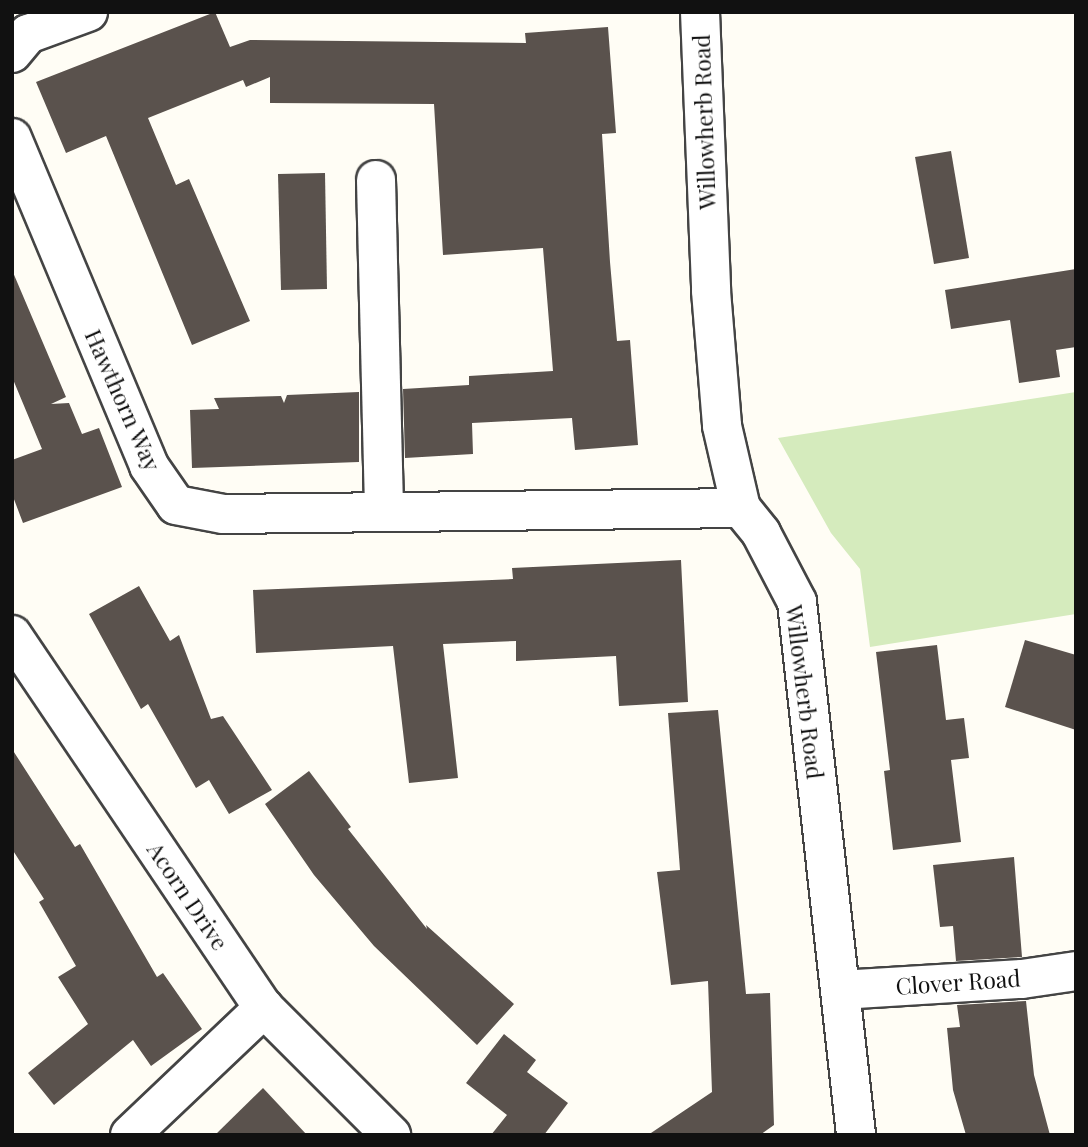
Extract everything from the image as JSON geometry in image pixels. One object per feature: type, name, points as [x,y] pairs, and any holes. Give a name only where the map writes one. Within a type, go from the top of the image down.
[{"type":"street","points":[[12,53],[28,34],[88,12]]},
{"type":"street","name":"Willowherb Road","points":[[700,12],[710,291],[722,426],[741,508],[761,533],[797,602],[856,1135]]},
{"type":"street","name":"Hawthorn Way","points":[[12,138],[149,466],[176,505],[223,514],[741,508]]},
{"type":"street","points":[[376,180],[384,512]]},
{"type":"street","name":"Acorn Drive","points":[[12,635],[264,1009],[391,1135]]},
{"type":"street","name":"Clover Road","points":[[840,990],[1022,979],[1076,971]]},
{"type":"street","points":[[130,1135],[264,1009]]},
{"type":"green space","points":[[1076,392],[1076,614],[870,647],[860,569],[831,533],[778,438]]},
{"type":"building","points":[[215,12],[230,47],[250,40],[526,43],[525,33],[608,27],[616,133],[602,134],[610,262],[617,341],[630,340],[638,445],[575,450],[572,418],[472,423],[473,454],[405,458],[403,389],[469,385],[469,376],[553,371],[543,248],[443,255],[434,104],[270,103],[270,77],[246,87],[243,80],[148,118],[176,185],[189,179],[250,321],[192,345],[106,136],[66,153],[36,82]]},
{"type":"building","points":[[951,151],[969,258],[934,264],[915,157]]},
{"type":"building","points":[[325,173],[327,289],[281,290],[278,174]]},
{"type":"building","points":[[1076,269],[1076,347],[1056,350],[1060,377],[1019,383],[1010,320],[951,329],[945,290]]},
{"type":"building","points":[[12,270],[66,397],[51,404],[69,403],[82,434],[99,428],[122,487],[23,523],[12,494],[12,460],[42,449],[12,377]]},
{"type":"building","points":[[359,392],[359,462],[192,468],[190,410],[219,409],[214,398],[281,396],[284,403],[287,395]]},
{"type":"building","points":[[681,560],[688,702],[619,706],[616,656],[516,661],[516,641],[443,644],[458,778],[409,783],[393,646],[256,653],[253,590],[513,579],[512,568]]},
{"type":"building","points":[[139,586],[170,641],[179,635],[211,719],[223,716],[272,790],[229,814],[209,780],[196,788],[148,704],[141,709],[89,614]]},
{"type":"building","points":[[1025,640],[1076,655],[1076,730],[1005,707]]},
{"type":"building","points":[[937,645],[946,720],[964,718],[969,758],[951,760],[961,842],[893,850],[884,771],[890,770],[876,652]]},
{"type":"building","points":[[718,710],[746,994],[770,993],[774,1125],[760,1135],[648,1135],[712,1092],[708,981],[671,985],[657,872],[680,870],[668,713]]},
{"type":"building","points":[[12,749],[75,847],[80,844],[157,977],[163,973],[202,1029],[151,1066],[133,1040],[54,1105],[28,1073],[88,1024],[58,977],[76,966],[39,902],[44,899],[12,849]]},
{"type":"building","points":[[309,771],[351,827],[348,829],[427,929],[426,925],[514,1004],[477,1045],[374,946],[314,875],[265,804]]},
{"type":"building","points":[[1014,857],[1022,957],[956,961],[953,926],[940,927],[933,865]]},
{"type":"building","points":[[1026,1001],[1034,1075],[1050,1135],[966,1135],[953,1090],[947,1028],[960,1027],[957,1005]]},
{"type":"building","points":[[504,1034],[536,1060],[527,1072],[568,1103],[544,1135],[491,1135],[507,1115],[466,1083]]},
{"type":"building","points":[[263,1088],[307,1135],[215,1135]]}]
